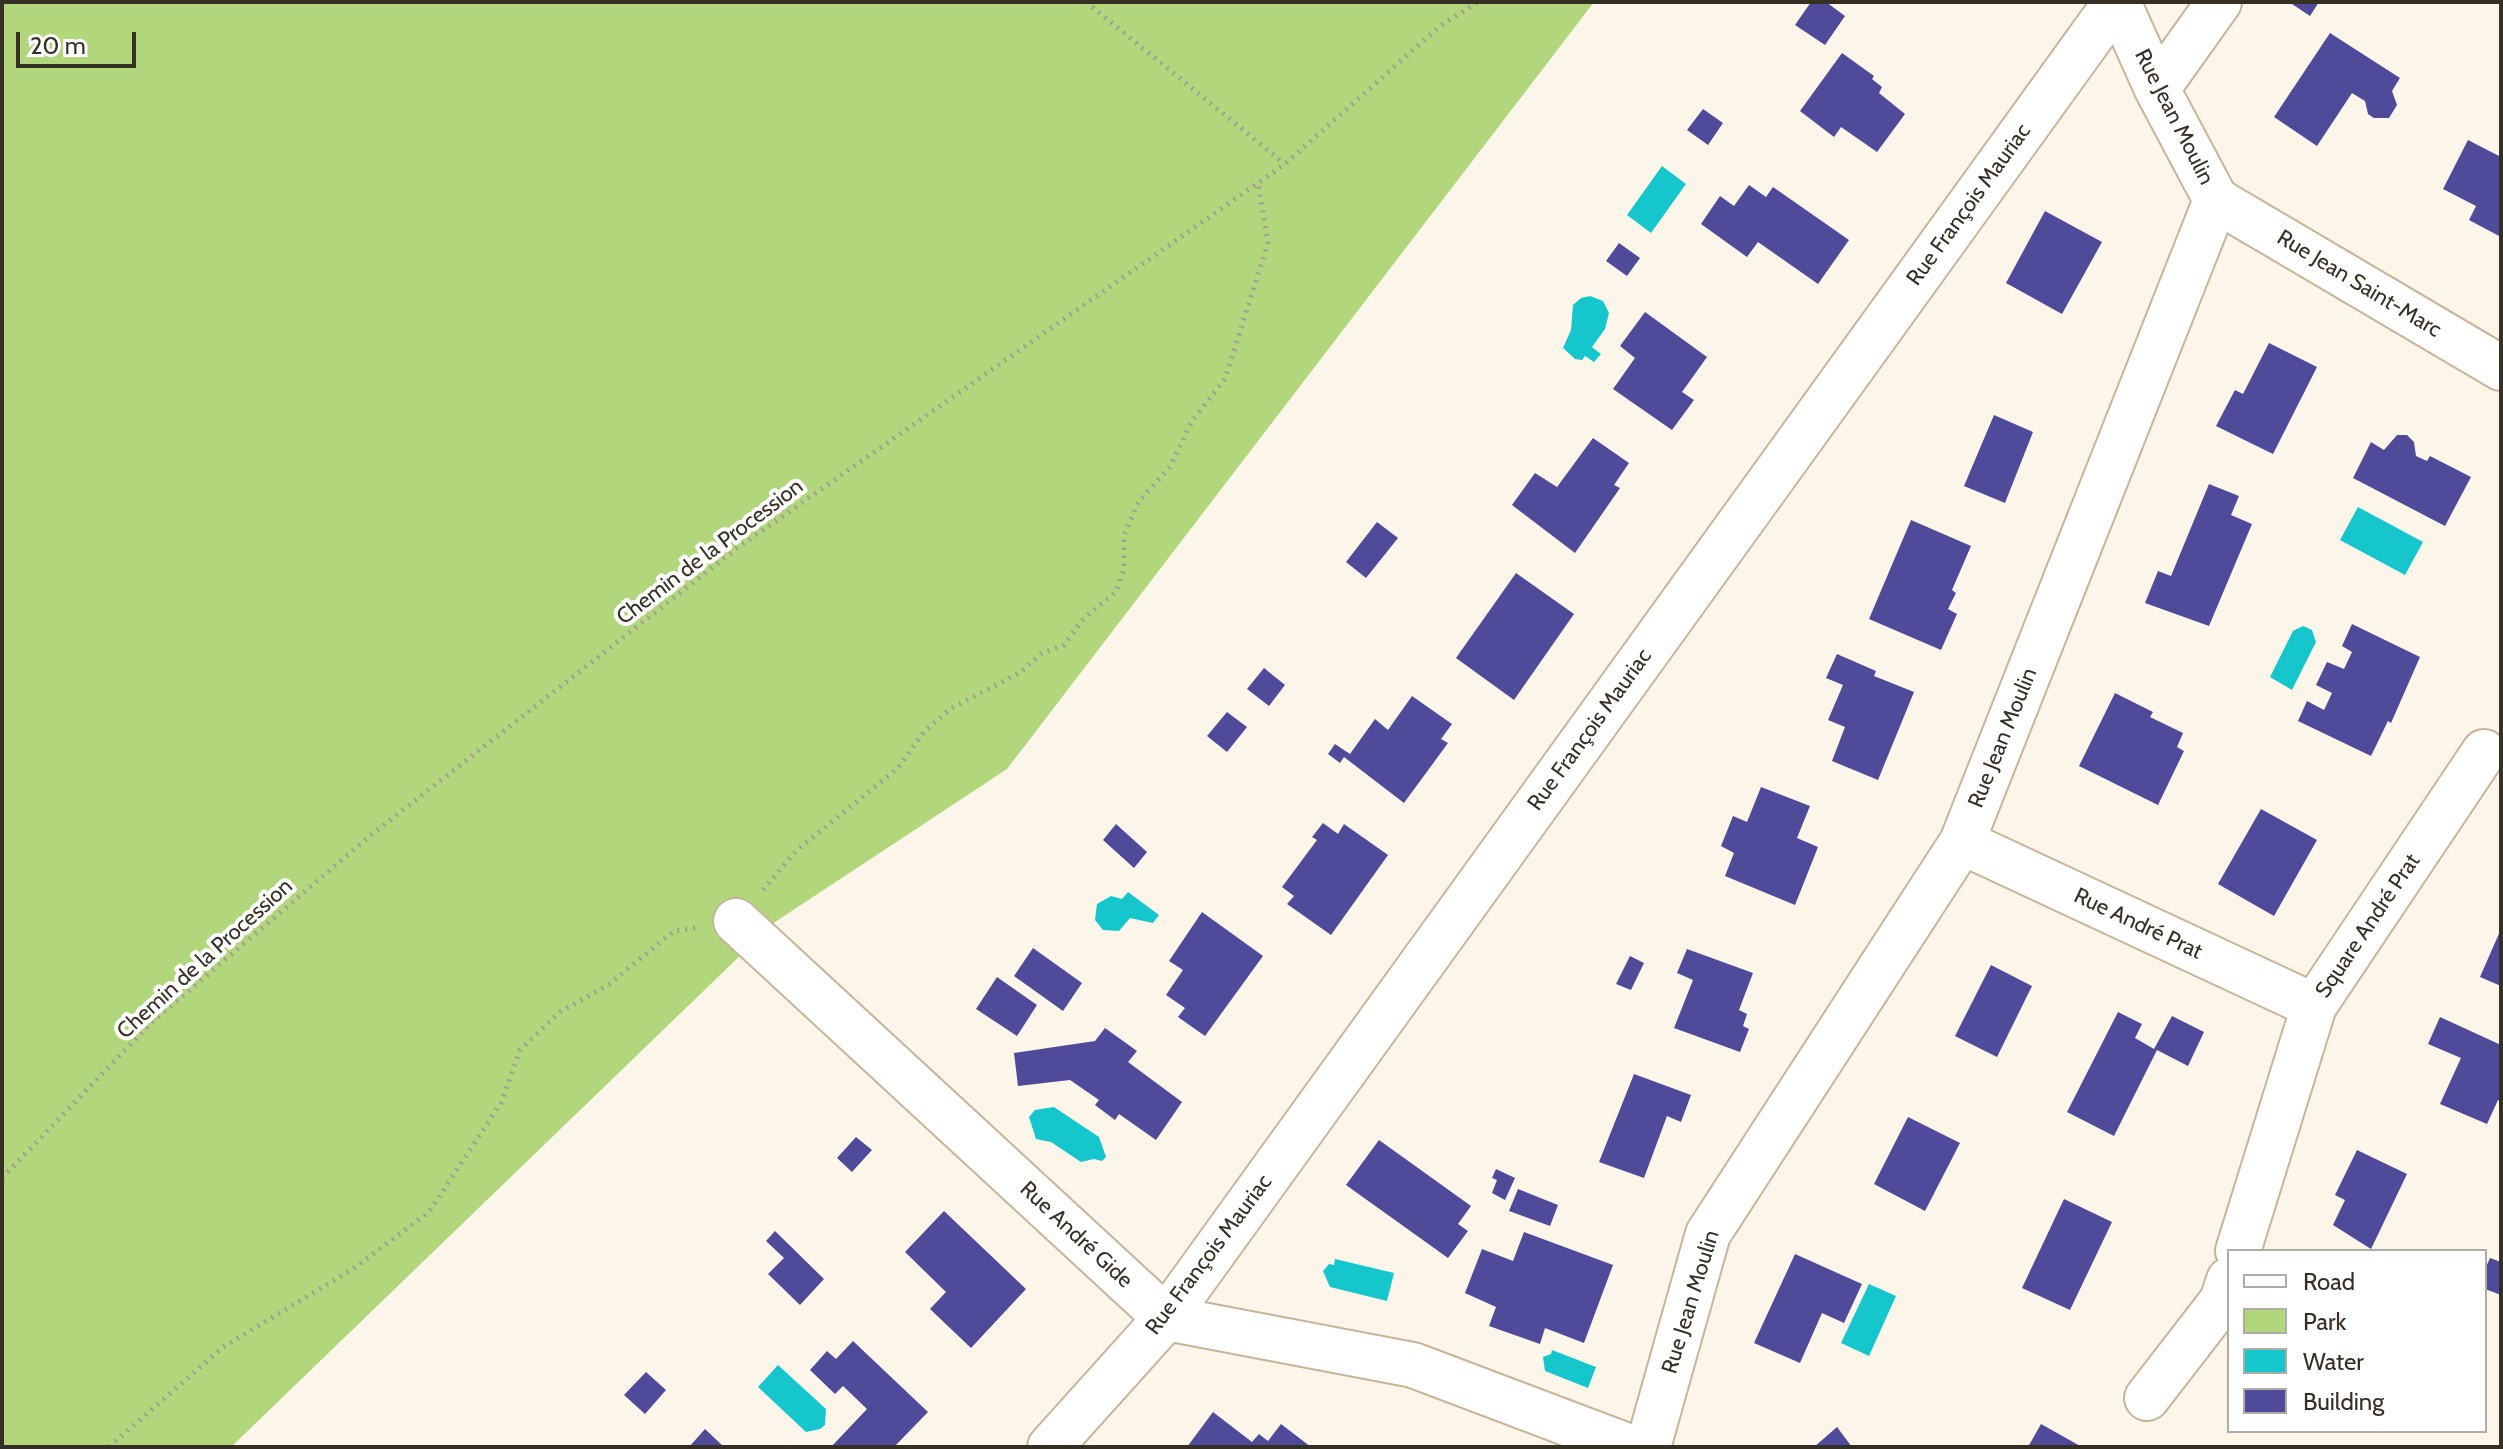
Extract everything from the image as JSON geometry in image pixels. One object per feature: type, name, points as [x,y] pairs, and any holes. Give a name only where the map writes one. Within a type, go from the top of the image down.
[{"type":"street","name":"Rue Jean Moulin","points":[[1648,1447],[1708,1234],[1962,842],[2216,200],[2157,89],[2117,2]]},
{"type":"street","name":"Rue François Mauriac","points":[[1050,1447],[1166,1318],[2117,2]]},
{"type":"street","points":[[2157,89],[2219,2]]},
{"type":"street","name":"Rue Jean Saint-Marc","points":[[2216,200],[2501,368]]},
{"type":"street","name":"Square André Prat","points":[[2239,1249],[2314,1006],[2484,752]]},
{"type":"street","name":"Rue André Prat","points":[[1962,842],[2314,1006]]},
{"type":"street","name":"Rue André Gide","points":[[736,921],[1166,1318]]},
{"type":"street","points":[[2147,1398],[2222,1301],[2227,1286]]},
{"type":"street","points":[[1166,1318],[1413,1365],[1630,1447]]},
{"type":"path","points":[[1086,2],[1285,164]]},
{"type":"path","name":"Chemin de la Procession","points":[[2,1178],[151,1023],[371,835],[736,549],[1285,164],[1440,26],[1478,2]]},
{"type":"path","points":[[109,1447],[223,1347],[353,1269],[429,1212],[501,1103],[520,1050],[560,1012],[609,984],[674,931],[736,921],[796,851],[898,768],[924,732],[950,709],[1021,672],[1042,653],[1064,645],[1084,618],[1116,592],[1124,569],[1124,535],[1139,501],[1170,467],[1192,421],[1225,379],[1268,243],[1258,182]]},
{"type":"green space","points":[[2,2],[1594,2],[1007,769],[775,922],[231,1447],[2,1447]]},
{"type":"water","points":[[1662,166],[1686,184],[1651,233],[1627,215]]},
{"type":"water","points":[[1590,296],[1603,301],[1609,313],[1605,329],[1592,347],[1601,354],[1594,362],[1585,356],[1582,360],[1575,359],[1563,348],[1571,330],[1573,305],[1581,298]]},
{"type":"water","points":[[2358,507],[2423,542],[2405,575],[2340,540]]},
{"type":"water","points":[[2303,626],[2312,630],[2316,642],[2292,690],[2270,677],[2293,631]]},
{"type":"water","points":[[1128,892],[1159,915],[1153,923],[1130,918],[1119,931],[1103,930],[1095,920],[1097,904],[1111,896],[1122,899]]},
{"type":"water","points":[[1054,1107],[1099,1137],[1106,1157],[1102,1161],[1081,1162],[1051,1142],[1036,1139],[1029,1117],[1035,1110]]},
{"type":"water","points":[[1335,1259],[1394,1273],[1387,1301],[1330,1287],[1323,1271],[1329,1264],[1334,1265]]},
{"type":"water","points":[[1869,1284],[1896,1296],[1869,1356],[1841,1343]]},
{"type":"water","points":[[1552,1350],[1596,1367],[1588,1388],[1545,1371],[1543,1357],[1551,1354]]},
{"type":"water","points":[[778,1365],[826,1409],[825,1425],[820,1429],[806,1432],[758,1387]]},
{"type":"building","points":[[1811,2],[1826,2],[1845,16],[1825,45],[1795,25]]},
{"type":"building","points":[[2289,2],[2319,2],[2310,16]]},
{"type":"building","points":[[2330,33],[2400,78],[2392,91],[2397,105],[2389,118],[2374,118],[2368,114],[2365,101],[2352,93],[2317,146],[2274,117]]},
{"type":"building","points":[[1842,53],[1874,76],[1872,79],[1882,87],[1879,93],[1905,114],[1877,152],[1841,127],[1834,137],[1800,111]]},
{"type":"building","points":[[1703,109],[1723,123],[1708,145],[1687,130]]},
{"type":"building","points":[[2468,140],[2501,157],[2501,237],[2469,220],[2476,206],[2443,189]]},
{"type":"building","points":[[1749,185],[1766,197],[1773,187],[1849,240],[1818,284],[1758,242],[1747,257],[1701,224],[1720,196],[1734,206]]},
{"type":"building","points":[[2045,211],[2102,242],[2062,314],[2006,283]]},
{"type":"building","points":[[1619,243],[1640,258],[1627,276],[1606,261]]},
{"type":"building","points":[[1645,312],[1707,357],[1682,392],[1694,400],[1672,430],[1613,389],[1635,358],[1620,346]]},
{"type":"building","points":[[2269,343],[2317,367],[2273,454],[2216,426],[2235,390],[2243,394]]},
{"type":"building","points":[[1994,415],[2033,432],[2005,503],[1964,486]]},
{"type":"building","points":[[2397,435],[2407,435],[2414,442],[2416,456],[2427,461],[2430,456],[2471,477],[2445,526],[2353,478],[2371,442],[2384,450]]},
{"type":"building","points":[[1593,438],[1629,463],[1614,485],[1620,488],[1575,553],[1512,505],[1535,473],[1557,487]]},
{"type":"building","points":[[2209,484],[2239,496],[2231,515],[2252,524],[2209,626],[2145,603],[2158,571],[2171,576]]},
{"type":"building","points":[[1911,520],[1971,546],[1952,590],[1956,593],[1948,609],[1957,614],[1941,650],[1869,619]]},
{"type":"building","points":[[1377,522],[1398,538],[1366,578],[1346,562]]},
{"type":"building","points":[[1516,573],[1574,614],[1514,700],[1456,658]]},
{"type":"building","points":[[2352,624],[2420,657],[2391,723],[2388,721],[2371,756],[2298,721],[2307,701],[2324,710],[2332,693],[2316,685],[2327,662],[2344,669],[2352,652],[2342,646]]},
{"type":"building","points":[[1837,654],[1876,671],[1874,676],[1914,692],[1878,780],[1832,761],[1845,727],[1828,720],[1843,685],[1826,678]]},
{"type":"building","points":[[1264,668],[1285,685],[1269,706],[1247,689]]},
{"type":"building","points":[[2115,693],[2153,712],[2150,717],[2183,733],[2177,747],[2184,751],[2158,805],[2079,766]]},
{"type":"building","points":[[1412,696],[1452,724],[1441,739],[1448,743],[1404,803],[1344,757],[1340,763],[1328,754],[1335,744],[1350,754],[1375,719],[1388,730]]},
{"type":"building","points":[[1227,712],[1247,727],[1227,752],[1207,736]]},
{"type":"building","points":[[1761,787],[1810,806],[1797,838],[1818,847],[1795,905],[1725,876],[1734,853],[1721,846],[1733,816],[1747,822]]},
{"type":"building","points":[[2261,809],[2317,840],[2274,916],[2218,884]]},
{"type":"building","points":[[1323,823],[1338,834],[1344,824],[1388,855],[1331,935],[1287,904],[1294,896],[1282,887],[1317,840],[1312,837]]},
{"type":"building","points":[[1116,824],[1147,852],[1134,868],[1103,840]]},
{"type":"building","points":[[1202,912],[1263,956],[1205,1036],[1178,1017],[1185,1008],[1166,995],[1183,970],[1169,961]]},
{"type":"building","points":[[2501,929],[2501,986],[2480,977]]},
{"type":"building","points":[[1033,948],[1082,983],[1063,1011],[1014,976]]},
{"type":"building","points":[[1687,949],[1753,973],[1739,1010],[1747,1014],[1743,1026],[1749,1029],[1740,1052],[1674,1028],[1693,980],[1677,973]]},
{"type":"building","points":[[1630,956],[1644,963],[1631,990],[1616,984]]},
{"type":"building","points":[[1991,965],[2032,986],[1997,1057],[1955,1036]]},
{"type":"building","points":[[997,977],[1037,1005],[1017,1036],[976,1009]]},
{"type":"building","points":[[2118,1012],[2142,1024],[2135,1038],[2154,1049],[2172,1016],[2204,1032],[2188,1066],[2157,1050],[2114,1136],[2067,1112]]},
{"type":"building","points":[[2440,1017],[2501,1045],[2501,1102],[2498,1100],[2487,1124],[2440,1104],[2461,1058],[2428,1044]]},
{"type":"building","points":[[1105,1028],[1137,1051],[1128,1062],[1182,1102],[1156,1140],[1119,1114],[1115,1120],[1095,1105],[1099,1100],[1070,1080],[1018,1086],[1014,1053],[1095,1041]]},
{"type":"building","points":[[1634,1074],[1691,1095],[1681,1122],[1667,1116],[1644,1178],[1599,1162]]},
{"type":"building","points":[[1908,1117],[1960,1143],[1925,1211],[1874,1184]]},
{"type":"building","points":[[856,1137],[872,1150],[852,1172],[837,1158]]},
{"type":"building","points":[[1379,1140],[1471,1206],[1458,1224],[1468,1231],[1448,1258],[1346,1185]]},
{"type":"building","points":[[2357,1150],[2407,1174],[2371,1249],[2333,1225],[2345,1200],[2335,1195]]},
{"type":"building","points":[[1496,1169],[1515,1178],[1505,1200],[1492,1193],[1497,1180],[1492,1178]]},
{"type":"building","points":[[1518,1189],[1558,1205],[1550,1226],[1509,1211]]},
{"type":"building","points":[[2064,1199],[2112,1222],[2070,1310],[2022,1288]]},
{"type":"building","points":[[944,1211],[1026,1289],[971,1348],[930,1309],[946,1292],[905,1252]]},
{"type":"building","points":[[775,1231],[824,1279],[800,1305],[768,1274],[784,1258],[766,1241]]},
{"type":"building","points":[[1524,1232],[1613,1265],[1584,1343],[1545,1328],[1540,1344],[1489,1326],[1496,1307],[1465,1293],[1482,1249],[1513,1261]]},
{"type":"building","points":[[1795,1254],[1862,1284],[1844,1323],[1822,1313],[1800,1363],[1754,1343]]},
{"type":"building","points":[[2490,1258],[2501,1262],[2501,1295],[2487,1290]]},
{"type":"building","points":[[853,1341],[928,1412],[894,1447],[831,1447],[867,1409],[843,1386],[835,1394],[810,1370],[827,1351],[836,1359]]},
{"type":"building","points":[[646,1372],[666,1390],[645,1414],[624,1395]]},
{"type":"building","points":[[1213,1412],[1252,1442],[1259,1434],[1268,1441],[1281,1424],[1311,1447],[1187,1447]]},
{"type":"building","points":[[2041,1424],[2082,1447],[2028,1447]]},
{"type":"building","points":[[1837,1427],[1852,1447],[1814,1447]]},
{"type":"building","points":[[705,1429],[724,1447],[689,1447]]}]
